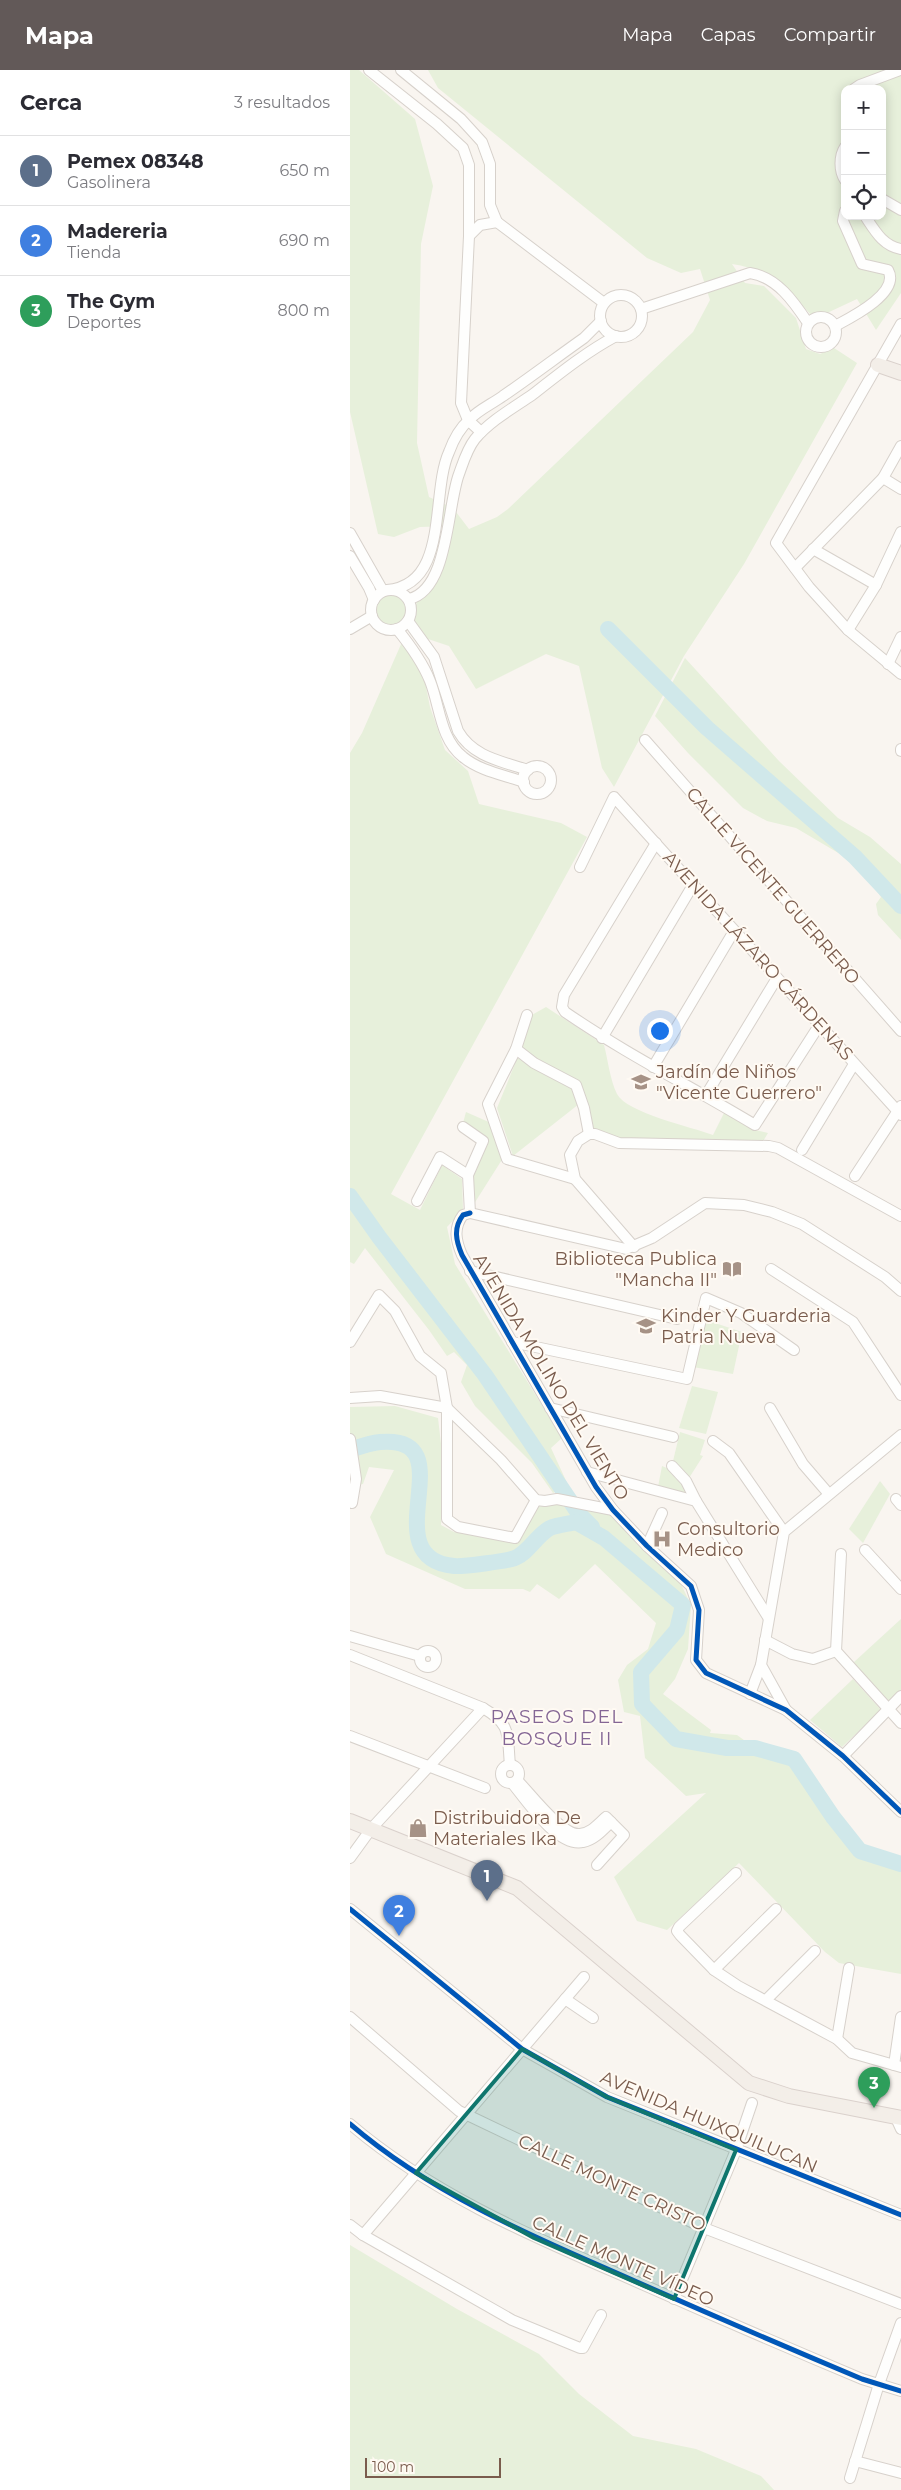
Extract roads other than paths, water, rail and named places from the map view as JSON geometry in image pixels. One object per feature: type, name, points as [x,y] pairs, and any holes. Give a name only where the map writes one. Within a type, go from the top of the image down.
[{"type":"main road","points":[[878,365],[901,372]]},
{"type":"main road","points":[[350,1821],[517,1888],[749,2083],[789,2096],[899,2122]]},
{"type":"street","points":[[369,70],[438,124],[463,148],[469,165],[469,236],[461,403],[468,420],[481,432]]},
{"type":"street","points":[[401,70],[461,119],[482,142],[490,164],[490,205],[497,222],[604,303]]},
{"type":"street","points":[[859,85],[900,70]]},
{"type":"street","points":[[886,201],[901,210]]},
{"type":"street","points":[[835,326],[879,302],[892,286],[893,279],[888,270],[862,264],[843,220]]},
{"type":"street","points":[[868,220],[880,239],[894,248],[901,249]]},
{"type":"street","points":[[469,236],[480,225],[497,222]]},
{"type":"street","points":[[641,309],[750,273],[768,278],[808,323]]},
{"type":"street","points":[[409,599],[416,597],[424,589],[434,577],[440,563],[445,548],[454,487],[473,441],[481,432],[600,345],[616,336],[629,335],[638,328],[642,315],[641,309],[633,299],[627,296],[614,296],[604,303],[600,315],[606,331],[616,336]]},
{"type":"street","points":[[822,317],[835,326],[836,336],[830,345],[820,348],[808,341],[805,332],[808,323],[822,317]]},
{"type":"street","points":[[374,600],[385,591],[400,589],[408,585],[420,573],[430,556],[434,543],[443,466],[468,420],[584,338],[601,321]]},
{"type":"street","points":[[901,324],[776,543],[809,587],[848,630],[886,666],[901,674]]},
{"type":"street","points":[[795,568],[883,478],[901,446]]},
{"type":"street","points":[[883,478],[901,489]]},
{"type":"street","points":[[848,630],[876,585],[901,532]]},
{"type":"street","points":[[350,533],[385,591]]},
{"type":"street","points":[[813,549],[876,585]]},
{"type":"street","points":[[350,556],[374,600],[372,616],[379,626],[391,630],[408,621],[411,614],[409,599],[400,591],[385,591]]},
{"type":"street","points":[[350,629],[372,616]]},
{"type":"street","points":[[397,628],[414,649],[424,667],[443,728],[454,747],[462,756],[477,766],[524,782],[528,790],[536,794],[545,792],[551,784],[550,775],[545,768],[536,766],[528,770],[483,756],[464,741],[458,731],[434,657],[408,621]]},
{"type":"street","points":[[886,666],[901,636]]},
{"type":"street","name":"CALLE VICENTE GUERRERO","points":[[646,740],[901,1031]]},
{"type":"street","points":[[524,782],[528,770]]},
{"type":"street","name":"AVENIDA LÁZARO CÁRDENAS","points":[[580,867],[614,797],[854,1064],[900,1110]]},
{"type":"street","points":[[656,843],[564,995],[562,1008],[565,1012],[602,1038],[706,1095],[755,1125],[820,1024]]},
{"type":"street","points":[[602,1038],[693,885]]},
{"type":"street","points":[[653,1067],[734,931]]},
{"type":"street","points":[[706,1095],[777,978]]},
{"type":"street","points":[[527,1015],[516,1049],[488,1104],[507,1159],[575,1179]]},
{"type":"street","points":[[516,1049],[534,1064],[576,1085],[584,1108],[589,1134]]},
{"type":"street","points":[[802,1150],[854,1064]]},
{"type":"street","points":[[855,1176],[900,1110]]},
{"type":"street","points":[[463,1127],[484,1141],[468,1175],[470,1214],[618,1248],[634,1247],[652,1238],[705,1203],[744,1205],[772,1212],[802,1224],[885,1277],[901,1291]]},
{"type":"street","points":[[634,1247],[575,1179],[570,1155],[578,1141],[589,1134],[595,1134],[618,1143],[769,1146],[778,1148],[901,1216]]},
{"type":"street","points":[[417,1201],[440,1157],[468,1175]]},
{"type":"street","name":"AVENIDA MOLINO DEL VIENTO","points":[[470,1214],[464,1215],[457,1224],[456,1238],[470,1271],[587,1472],[613,1510],[647,1546],[683,1578],[694,1593],[699,1610],[696,1660],[712,1678],[786,1710],[842,1756],[901,1812]]},
{"type":"street","points":[[771,1269],[853,1322],[901,1395]]},
{"type":"street","points":[[470,1271],[677,1319]]},
{"type":"street","points":[[350,1342],[379,1295],[395,1310],[420,1356],[441,1373],[446,1408],[447,1519],[458,1527],[515,1538],[536,1500]]},
{"type":"street","points":[[512,1342],[687,1379],[706,1298],[741,1312],[794,1350]]},
{"type":"street","points":[[350,1398],[380,1396],[446,1408],[501,1460],[536,1500],[546,1502],[557,1499],[613,1510]]},
{"type":"street","points":[[550,1408],[674,1437]]},
{"type":"street","points":[[770,1408],[803,1464],[828,1493]]},
{"type":"street","points":[[750,1694],[761,1665],[784,1532],[828,1493],[901,1435]]},
{"type":"street","points":[[350,1441],[356,1479],[352,1502]]},
{"type":"street","points":[[712,1441],[729,1454],[784,1532]]},
{"type":"street","points":[[672,1466],[686,1481],[696,1501],[768,1617]]},
{"type":"street","points":[[587,1472],[696,1501]]},
{"type":"street","points":[[647,1546],[662,1513]]},
{"type":"street","points":[[865,1550],[901,1588]]},
{"type":"street","points":[[841,1554],[836,1651],[901,1723]]},
{"type":"street","points":[[350,1636],[420,1656]]},
{"type":"street","points":[[765,1640],[792,1654],[813,1659],[836,1651]]},
{"type":"street","points":[[350,1655],[483,1708],[503,1722],[507,1732],[510,1765]]},
{"type":"street","points":[[761,1665],[786,1710]]},
{"type":"street","points":[[842,1756],[901,1696]]},
{"type":"street","points":[[350,1858],[371,1829],[483,1708]]},
{"type":"street","points":[[350,1736],[485,1788]]},
{"type":"street","points":[[510,1765],[504,1768],[502,1775],[505,1781],[514,1781]]},
{"type":"street","points":[[510,1765],[518,1770],[514,1781]]},
{"type":"street","points":[[514,1781],[557,1835],[569,1842],[582,1843],[594,1837],[611,1822],[624,1836],[597,1865]]},
{"type":"street","points":[[736,1873],[677,1931],[714,1970],[738,1986],[837,2040],[852,2054],[897,2066],[901,2017]]},
{"type":"street","name":"AVENIDA HUIXQUILUCAN","points":[[350,1909],[522,2049],[608,2097],[901,2216]]},
{"type":"street","points":[[714,1970],[776,1910]]},
{"type":"street","points":[[766,2000],[815,1951]]},
{"type":"street","points":[[837,2040],[849,1968]]},
{"type":"street","points":[[363,2235],[584,1977]]},
{"type":"street","points":[[565,1999],[593,2018]]},
{"type":"street","name":"CALLE MONTE CRISTO","points":[[350,2016],[459,2111],[704,2228],[901,2304]]},
{"type":"street","points":[[674,2299],[736,2150],[752,2103]]},
{"type":"street","name":"CALLE MONTE VÍDEO","points":[[350,2124],[372,2143],[416,2173],[534,2238],[674,2299],[879,2384],[901,2391]]},
{"type":"street","points":[[350,2225],[363,2235],[512,2320],[582,2348],[601,2315]]},
{"type":"street","points":[[850,2478],[879,2384],[901,2323]]},
{"type":"street","points":[[855,2461],[901,2473]]},
{"type":"waterway","points":[[608,629],[707,728],[855,857],[901,906]]},
{"type":"waterway","points":[[350,1196],[379,1237],[485,1375],[579,1514],[592,1527]]},
{"type":"waterway","points":[[350,1450],[380,1442],[405,1445],[417,1457],[420,1476],[417,1521],[419,1542],[430,1558],[454,1566],[475,1565],[515,1558],[520,1556],[550,1528],[576,1522],[604,1538],[683,1605],[677,1630],[641,1672],[642,1704],[676,1739],[727,1748],[755,1748],[794,1759],[833,1817],[860,1851],[901,1864]]},
{"type":"place","name":"Jardín de Niños \"Vicente Guerrero\"","points":[[641,1082]]},
{"type":"place","name":"Biblioteca Publica \"Mancha II\"","points":[[732,1269]]},
{"type":"place","name":"Kinder Y Guarderia Patria Nueva","points":[[646,1326]]},
{"type":"place","name":"Consultorio Medico","points":[[662,1539]]},
{"type":"place","name":"Distribuidora De Materiales Ika","points":[[418,1828]]},
{"type":"place","name":"Pemex 08348","points":[[487,1901]]},
{"type":"place","name":"Madereria","points":[[399,1936]]},
{"type":"place","name":"The Gym","points":[[874,2108]]},
{"type":"district","name":"PASEOS DEL BOSQUE II","points":[[557,1727]]}]
